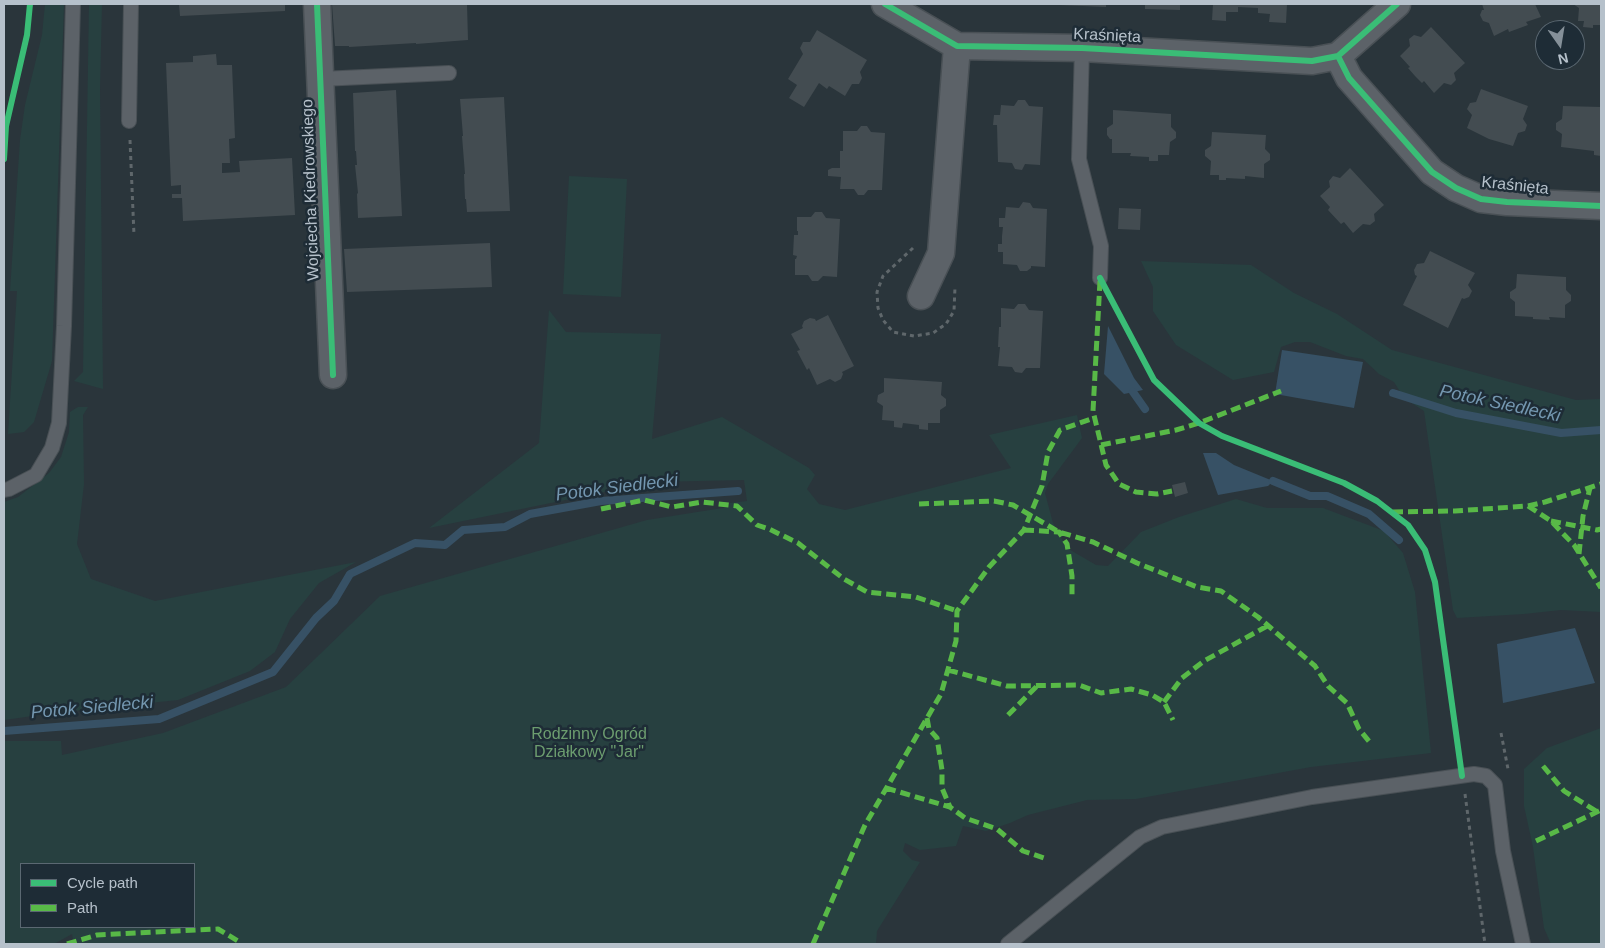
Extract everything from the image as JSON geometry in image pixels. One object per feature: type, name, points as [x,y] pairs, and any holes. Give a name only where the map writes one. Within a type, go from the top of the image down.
[{"type":"street","name":"Wojciecha Kiedrowskiego","points":[[317,4],[332,375]]},
{"type":"street","name":"Kraśnięta","points":[[885,4],[957,46],[1082,48],[1312,61],[1338,56],[1349,78],[1419,158],[1432,172],[1456,188],[1481,199],[1601,206]]},
{"type":"street","points":[[1338,56],[1397,4]]},
{"type":"street","points":[[921,296],[941,253],[957,46]]},
{"type":"lane","points":[[4,490],[36,475],[52,448],[59,423],[64,326],[73,4]]},
{"type":"lane","points":[[129,121],[131,4]]},
{"type":"lane","points":[[1082,48],[1079,159],[1101,246],[1100,278]]},
{"type":"lane","points":[[321,79],[449,73]]},
{"type":"lane","points":[[1008,944],[1140,837],[1162,827],[1312,797],[1474,774],[1486,776],[1495,786],[1503,851],[1523,944]]},
{"type":"path","points":[[129,121],[134,234]]},
{"type":"path","points":[[916,245],[883,276],[877,292],[878,308],[883,320],[894,332],[914,336],[934,333],[946,324],[954,311],[956,282]]},
{"type":"path","points":[[1462,776],[1485,944]]},
{"type":"green space","points":[[45,4],[64,4],[52,361],[34,422],[24,432],[8,434],[17,291],[10,291],[20,140],[25,105],[42,35]]},
{"type":"green space","points":[[89,4],[102,4],[100,89],[103,389],[74,381],[83,372]]},
{"type":"green space","points":[[569,176],[627,179],[621,297],[563,294]]},
{"type":"green space","points":[[1141,261],[1251,265],[1294,293],[1337,314],[1392,350],[1576,400],[1601,399],[1601,612],[1561,610],[1457,618],[1453,610],[1424,411],[1404,398],[1394,382],[1379,374],[1363,359],[1346,356],[1310,342],[1295,342],[1281,347],[1274,372],[1233,380],[1176,345],[1153,311],[1153,287]]},
{"type":"green space","name":"Rodzinny Ogród Działkowy \"Jar\"","points":[[549,310],[566,332],[661,334],[652,439],[722,417],[809,468],[815,475],[807,489],[819,504],[845,510],[1011,468],[989,435],[1077,415],[1082,438],[1048,484],[1045,493],[1053,523],[1067,548],[1096,565],[1108,566],[1141,532],[1179,517],[1236,499],[1267,508],[1323,508],[1384,531],[1403,553],[1415,592],[1431,753],[1311,767],[1136,799],[1087,800],[1028,815],[986,831],[963,826],[956,846],[920,850],[905,843],[903,851],[912,860],[920,862],[877,931],[876,944],[74,944],[72,934],[54,944],[4,944],[4,741],[61,741],[62,755],[163,733],[286,687],[380,596],[647,520],[729,507],[730,503],[747,501],[744,480],[653,482],[429,528],[539,443]]},
{"type":"green space","points":[[78,407],[88,407],[83,415],[84,484],[77,544],[91,579],[155,601],[356,562],[319,583],[290,619],[275,652],[250,671],[178,700],[4,720],[4,502],[18,497],[49,473],[61,457],[69,432],[70,412]]},
{"type":"green space","points":[[1601,728],[1601,944],[1551,944],[1544,928],[1533,847],[1524,806],[1524,769],[1547,748]]},
{"type":"water","points":[[1108,326],[1134,378],[1143,390],[1124,394],[1104,374]]},
{"type":"water","points":[[1282,350],[1363,362],[1354,408],[1275,394]]},
{"type":"water","points":[[1203,453],[1216,453],[1234,465],[1273,481],[1268,486],[1218,495]]},
{"type":"water","points":[[1575,628],[1595,683],[1503,703],[1497,644]]},
{"type":"building","points":[[179,4],[285,4],[285,11],[180,16]]},
{"type":"building","points":[[332,4],[467,4],[468,40],[416,44],[335,46]]},
{"type":"building","points":[[1106,4],[1106,7],[1059,5]]},
{"type":"building","points":[[1145,4],[1180,4],[1180,10],[1145,9]]},
{"type":"building","points":[[1213,4],[1287,4],[1286,23],[1269,22],[1270,14],[1258,13],[1258,8],[1238,7],[1238,12],[1226,12],[1226,21],[1212,20]]},
{"type":"building","points":[[1482,4],[1535,4],[1541,17],[1526,22],[1528,25],[1509,32],[1508,29],[1494,36],[1489,23],[1483,21],[1480,15],[1482,10],[1484,10]]},
{"type":"building","points":[[1573,4],[1601,4],[1601,25],[1593,25],[1593,28],[1585,27],[1585,20],[1578,20],[1579,8]]},
{"type":"building","points":[[1431,27],[1465,63],[1454,73],[1456,80],[1451,85],[1444,83],[1434,93],[1424,81],[1422,83],[1415,76],[1400,56],[1410,46],[1409,39],[1414,35],[1421,37]]},
{"type":"building","points":[[817,30],[867,60],[860,72],[862,78],[859,84],[852,84],[845,96],[829,86],[827,89],[819,83],[804,107],[789,98],[797,85],[788,79],[803,54],[800,48],[803,42],[810,42]]},
{"type":"building","points":[[216,54],[217,65],[232,65],[235,138],[229,139],[230,163],[222,163],[222,173],[240,172],[239,161],[292,158],[295,215],[183,221],[182,198],[172,198],[172,194],[181,194],[181,185],[171,186],[166,63],[193,62],[193,56]]},
{"type":"building","points":[[1481,89],[1528,106],[1523,119],[1527,125],[1525,131],[1518,133],[1513,146],[1489,139],[1467,128],[1472,115],[1467,109],[1470,103],[1476,102]]},
{"type":"building","points":[[396,90],[402,216],[358,218],[353,93]]},
{"type":"building","points":[[504,97],[510,211],[467,212],[460,99]]},
{"type":"building","points":[[1018,100],[1025,100],[1029,106],[1043,107],[1040,165],[1025,164],[1022,170],[1015,169],[1012,163],[998,162],[997,125],[993,125],[994,115],[1000,115],[1001,105],[1014,106]]},
{"type":"building","points":[[1563,106],[1601,107],[1601,156],[1594,155],[1594,151],[1561,147],[1562,134],[1556,130],[1556,123],[1562,119]]},
{"type":"building","points":[[1113,110],[1171,114],[1171,127],[1176,132],[1176,138],[1170,142],[1169,155],[1158,155],[1158,161],[1149,161],[1149,157],[1130,156],[1131,153],[1112,153],[1112,139],[1107,135],[1107,128],[1113,124]]},
{"type":"building","points":[[861,126],[867,126],[871,132],[885,133],[882,190],[868,190],[864,195],[858,195],[854,189],[840,189],[841,177],[828,176],[828,170],[840,168],[840,151],[843,151],[843,131],[857,131]]},
{"type":"building","points":[[1212,132],[1266,135],[1265,149],[1270,154],[1270,160],[1264,164],[1264,178],[1245,176],[1245,179],[1226,178],[1226,180],[1219,180],[1219,175],[1210,175],[1211,161],[1205,156],[1205,150],[1211,146]]},
{"type":"building","points":[[1350,168],[1384,205],[1374,214],[1375,221],[1370,225],[1363,224],[1353,233],[1344,222],[1341,224],[1328,210],[1330,207],[1320,196],[1330,187],[1329,181],[1333,176],[1340,178]]},
{"type":"building","points":[[1023,202],[1030,203],[1033,208],[1047,209],[1045,267],[1031,266],[1027,271],[1020,271],[1017,265],[1003,264],[1003,252],[998,252],[998,244],[1002,244],[1003,227],[999,227],[999,218],[1005,218],[1006,207],[1019,208]]},
{"type":"building","points":[[1119,208],[1141,209],[1140,230],[1118,229]]},
{"type":"building","points":[[815,212],[822,212],[826,218],[840,219],[837,277],[823,276],[818,281],[812,281],[808,275],[795,275],[795,259],[797,256],[793,255],[794,235],[798,235],[797,217],[811,217]]},
{"type":"building","points":[[490,243],[492,287],[347,292],[344,249]]},
{"type":"building","points":[[1430,251],[1475,273],[1468,285],[1472,291],[1469,297],[1462,298],[1448,328],[1403,305],[1417,276],[1414,270],[1417,264],[1424,263]]},
{"type":"building","points":[[1517,274],[1566,277],[1566,290],[1571,295],[1571,301],[1565,305],[1565,318],[1549,317],[1550,320],[1515,316],[1515,302],[1510,298],[1510,292],[1516,288]]},
{"type":"building","points":[[1018,304],[1025,304],[1029,310],[1043,311],[1040,368],[1026,368],[1022,373],[1015,372],[1012,367],[998,366],[1001,308],[1014,309]]},
{"type":"building","points":[[828,315],[854,366],[842,372],[841,379],[835,382],[830,379],[817,385],[809,368],[807,370],[797,351],[800,350],[791,334],[803,328],[804,321],[810,318],[816,321]]},
{"type":"building","points":[[884,378],[942,382],[941,395],[946,399],[946,406],[940,410],[940,423],[928,423],[928,430],[919,429],[919,425],[903,423],[902,428],[894,427],[894,421],[882,420],[883,406],[877,402],[878,395],[884,392]]},
{"type":"building","points":[[1185,482],[1188,493],[1175,497],[1172,485]]},
{"type":"waterway","name":"Potok Siedlecki","points":[[1133,392],[1145,409]]},
{"type":"waterway","name":"Potok Siedlecki","points":[[1393,393],[1456,413],[1561,433],[1601,430]]},
{"type":"waterway","points":[[1273,481],[1310,496],[1327,496],[1369,514],[1399,540]]},
{"type":"waterway","name":"Potok Siedlecki","points":[[4,731],[159,719],[273,672],[316,618],[334,601],[350,574],[415,543],[445,545],[463,530],[505,527],[530,514],[601,501],[738,491]]},
{"type":"marked path","points":[[1100,281],[1093,411],[1106,465],[1119,484],[1136,492],[1157,494],[1172,491]]},
{"type":"marked path","points":[[1101,445],[1176,430],[1281,391]]},
{"type":"marked path","points":[[813,944],[865,825],[941,694],[956,641],[957,611],[989,567],[1024,530],[1042,486],[1048,452],[1060,430],[1094,418]]},
{"type":"marked path","points":[[1393,512],[1455,511],[1528,506],[1601,484]]},
{"type":"marked path","points":[[1579,554],[1583,516],[1590,488]]},
{"type":"marked path","points":[[601,509],[644,500],[672,507],[702,502],[737,506],[757,525],[798,543],[844,579],[867,592],[916,597],[957,611]]},
{"type":"marked path","points":[[919,504],[994,501],[1013,505],[1059,532],[1093,542],[1137,563],[1197,587],[1221,591],[1258,617],[1315,666],[1328,686],[1347,703],[1359,729],[1372,745]]},
{"type":"marked path","points":[[1528,506],[1551,521],[1574,545],[1601,588]]},
{"type":"marked path","points":[[1551,521],[1597,530],[1601,529]]},
{"type":"marked path","points":[[1024,530],[1059,532],[1067,544],[1072,576],[1072,599]]},
{"type":"marked path","points":[[1164,702],[1182,678],[1204,661],[1269,625]]},
{"type":"marked path","points":[[948,670],[1007,686],[1079,685],[1101,693],[1131,689],[1152,695],[1164,702],[1173,720]]},
{"type":"marked path","points":[[1008,715],[1038,685]]},
{"type":"marked path","points":[[927,718],[929,729],[937,738],[942,770],[942,788],[950,807]]},
{"type":"marked path","points":[[1543,766],[1564,791],[1596,811]]},
{"type":"marked path","points":[[886,788],[950,807],[965,818],[997,829],[1023,851],[1047,859]]},
{"type":"marked path","points":[[1536,841],[1601,810]]},
{"type":"marked path","points":[[67,944],[97,935],[218,929],[238,941],[239,944]]},
{"type":"cycle path","points":[[4,159],[6,126],[27,35],[30,4]]},
{"type":"cycle path","points":[[317,4],[333,375]]},
{"type":"cycle path","points":[[885,4],[957,46],[1082,48],[1312,61],[1338,56],[1397,4]]},
{"type":"cycle path","points":[[1338,56],[1349,78],[1432,172],[1456,188],[1481,199],[1601,206]]},
{"type":"cycle path","points":[[1100,278],[1154,380],[1199,423],[1222,436],[1344,483],[1377,501],[1408,525],[1425,550],[1435,582],[1462,776]]}]
